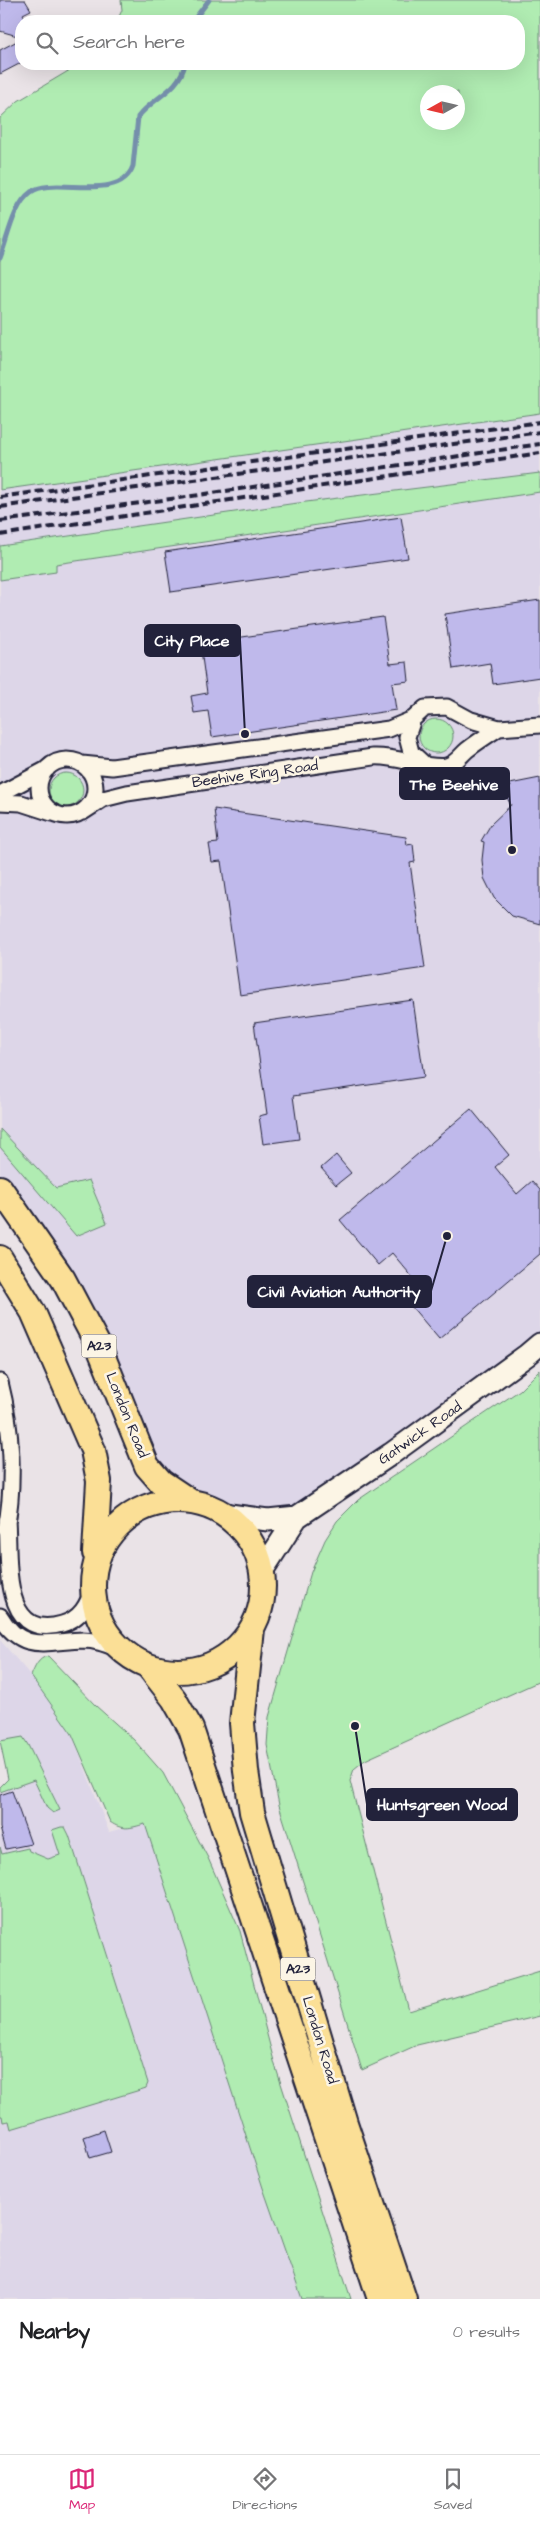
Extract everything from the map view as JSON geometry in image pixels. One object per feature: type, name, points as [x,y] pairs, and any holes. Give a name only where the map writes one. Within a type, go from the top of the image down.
[{"type":"main road","name":"London Road","points":[[0,1188],[63,1279],[99,1347],[147,1466],[161,1482],[191,1502]]},
{"type":"main road","points":[[0,1258],[33,1312],[93,1450],[99,1489],[93,1580],[100,1622],[110,1639],[121,1650],[149,1667],[171,1672],[202,1669],[228,1656],[241,1644],[252,1629],[259,1613],[263,1592],[262,1571],[258,1557],[250,1541],[239,1527],[222,1514],[206,1506],[191,1502],[162,1502],[140,1510],[121,1521],[104,1541],[93,1580]]},
{"type":"main road","name":"London Road","points":[[252,1629],[242,1723],[252,1812],[345,2123],[404,2299]]},
{"type":"main road","name":"London Road","points":[[149,1667],[174,1699],[191,1729],[380,2299]]},
{"type":"street","name":"Beehive Ring Road","points":[[82,764],[112,767],[389,729],[413,719],[425,708],[435,706],[447,707],[460,714],[499,728],[540,725]]},
{"type":"street","points":[[460,714],[468,732],[465,752]]},
{"type":"street","points":[[413,719],[408,731],[409,747],[417,759],[430,766]]},
{"type":"street","name":"Beehive Ring Road","points":[[83,812],[102,799],[126,793],[373,757],[392,757],[430,766],[450,765],[499,728]]},
{"type":"street","points":[[0,794],[65,760],[82,764],[92,774],[95,788],[89,805],[83,812],[70,816],[59,815],[27,805],[0,802]]},
{"type":"street","points":[[47,769],[40,782],[41,796],[49,810],[59,815]]},
{"type":"street","name":"Gatwick Road","points":[[262,1571],[297,1517],[406,1443],[540,1344]]},
{"type":"street","points":[[0,1382],[6,1408],[9,1441],[7,1520],[13,1599],[21,1616],[29,1622],[46,1627],[71,1620],[88,1602],[93,1580]]},
{"type":"street","name":"Gatwick Road","points":[[222,1514],[268,1520],[297,1517]]},
{"type":"street","points":[[0,1558],[7,1520]]},
{"type":"street","points":[[0,1616],[13,1633],[31,1643],[89,1640],[104,1643],[121,1650]]},
{"type":"shaded area","points":[[540,413],[540,473],[290,504],[0,546],[0,490]]},
{"type":"shaded area","points":[[540,492],[540,1344],[297,1517],[213,1509],[191,1502],[161,1482],[99,1347],[0,1188],[0,572]]},
{"type":"shaded area","points":[[0,1640],[31,1676],[72,1734],[109,1832],[144,1822],[247,2138],[302,2299],[0,2299],[0,1866],[113,2098],[143,2089],[148,2083],[67,1829],[61,1855],[48,1859],[29,1851],[27,1848],[2,1854],[0,1847],[0,1792],[34,1780],[51,1812],[45,1778],[24,1738],[0,1741]]},
{"type":"green space","points":[[121,0],[540,0],[540,413],[0,490],[0,118],[18,101],[70,70],[525,70],[525,15],[120,15],[122,10]]},
{"type":"green space","points":[[540,473],[540,492],[56,564],[56,572],[0,580],[0,546],[290,504]]},
{"type":"green space","points":[[436,719],[443,720],[448,724],[452,729],[452,743],[448,748],[443,752],[436,753],[429,752],[424,748],[420,743],[419,736],[420,729],[424,724],[429,720]]},
{"type":"green space","points":[[66,773],[73,774],[78,778],[82,783],[82,797],[78,802],[73,806],[66,807],[59,806],[54,802],[50,797],[49,790],[50,783],[54,778],[59,774]]},
{"type":"green space","points":[[0,1129],[56,1188],[89,1180],[107,1223],[76,1236],[0,1147]]},
{"type":"green space","points":[[540,1370],[540,1681],[365,1760],[354,1769],[350,1781],[409,2011],[540,1971],[540,2016],[417,2045],[362,2070],[279,1805],[267,1745],[269,1717],[311,1572],[325,1540],[337,1521],[358,1500],[520,1390]]},
{"type":"green space","points":[[48,1656],[96,1706],[134,1740],[163,1773],[208,1858],[240,1931],[275,2065],[351,2299],[302,2299],[263,2188],[145,1824],[127,1828],[119,1827],[110,1822],[72,1734],[31,1676],[39,1661]]},
{"type":"green space","points":[[23,1737],[60,1810],[53,1813],[47,1808],[34,1780],[0,1792],[0,1787],[8,1779],[0,1741]]},
{"type":"green space","points":[[65,1827],[69,1835],[148,2083],[146,2088],[11,2129],[9,2121],[3,2122],[2,2116],[0,2116],[0,1847],[2,1854],[28,1848],[29,1851],[48,1859],[60,1855],[52,1830]]},
{"type":"building","points":[[0,0],[25,0],[31,10],[24,15],[15,15],[15,35],[0,31]]},
{"type":"building","points":[[15,42],[15,66],[0,74],[0,50]]},
{"type":"building","points":[[401,517],[408,558],[171,592],[165,552]]},
{"type":"building","points":[[540,600],[540,677],[493,684],[490,663],[453,669],[445,614]]},
{"type":"building","points":[[383,617],[390,664],[407,662],[409,681],[392,683],[396,710],[212,737],[208,711],[194,713],[191,696],[207,693],[200,643]]},
{"type":"building","points":[[540,778],[540,924],[512,916],[494,898],[484,878],[482,860],[484,842],[481,841],[491,824],[511,805],[503,791],[511,787],[510,784]]},
{"type":"building","points":[[214,809],[406,837],[407,845],[413,844],[415,862],[410,863],[425,968],[240,995],[221,861],[212,862],[209,844],[218,843]]},
{"type":"building","points":[[413,1000],[424,1077],[293,1096],[299,1139],[263,1144],[259,1116],[267,1114],[254,1023]]},
{"type":"building","points":[[471,1109],[509,1155],[495,1167],[517,1194],[532,1181],[540,1190],[540,1254],[439,1339],[400,1293],[415,1280],[392,1253],[378,1265],[340,1220]]},
{"type":"building","points":[[336,1155],[351,1173],[336,1185],[321,1168]]},
{"type":"building","points":[[12,1791],[31,1844],[6,1849],[0,1828],[0,1795]]},
{"type":"building","points":[[104,2130],[111,2152],[90,2158],[84,2137]]},
{"type":"waterway","points":[[198,15],[209,0]]},
{"type":"waterway","points":[[0,258],[15,213],[31,192],[54,186],[85,187],[115,184],[126,177],[133,166],[138,117],[177,81],[183,70]]},
{"type":"railway","points":[[0,497],[540,422]]},
{"type":"railway","points":[[0,507],[540,432]]},
{"type":"railway","points":[[0,521],[179,498],[540,444]]},
{"type":"railway","points":[[0,535],[540,453]]},
{"type":"place","name":"City Place","points":[[245,734]]},
{"type":"place","name":"The Beehive","points":[[512,850]]},
{"type":"place","name":"Civil Aviation Authority","points":[[447,1236]]},
{"type":"place","name":"Huntsgreen Wood","points":[[355,1726]]}]
